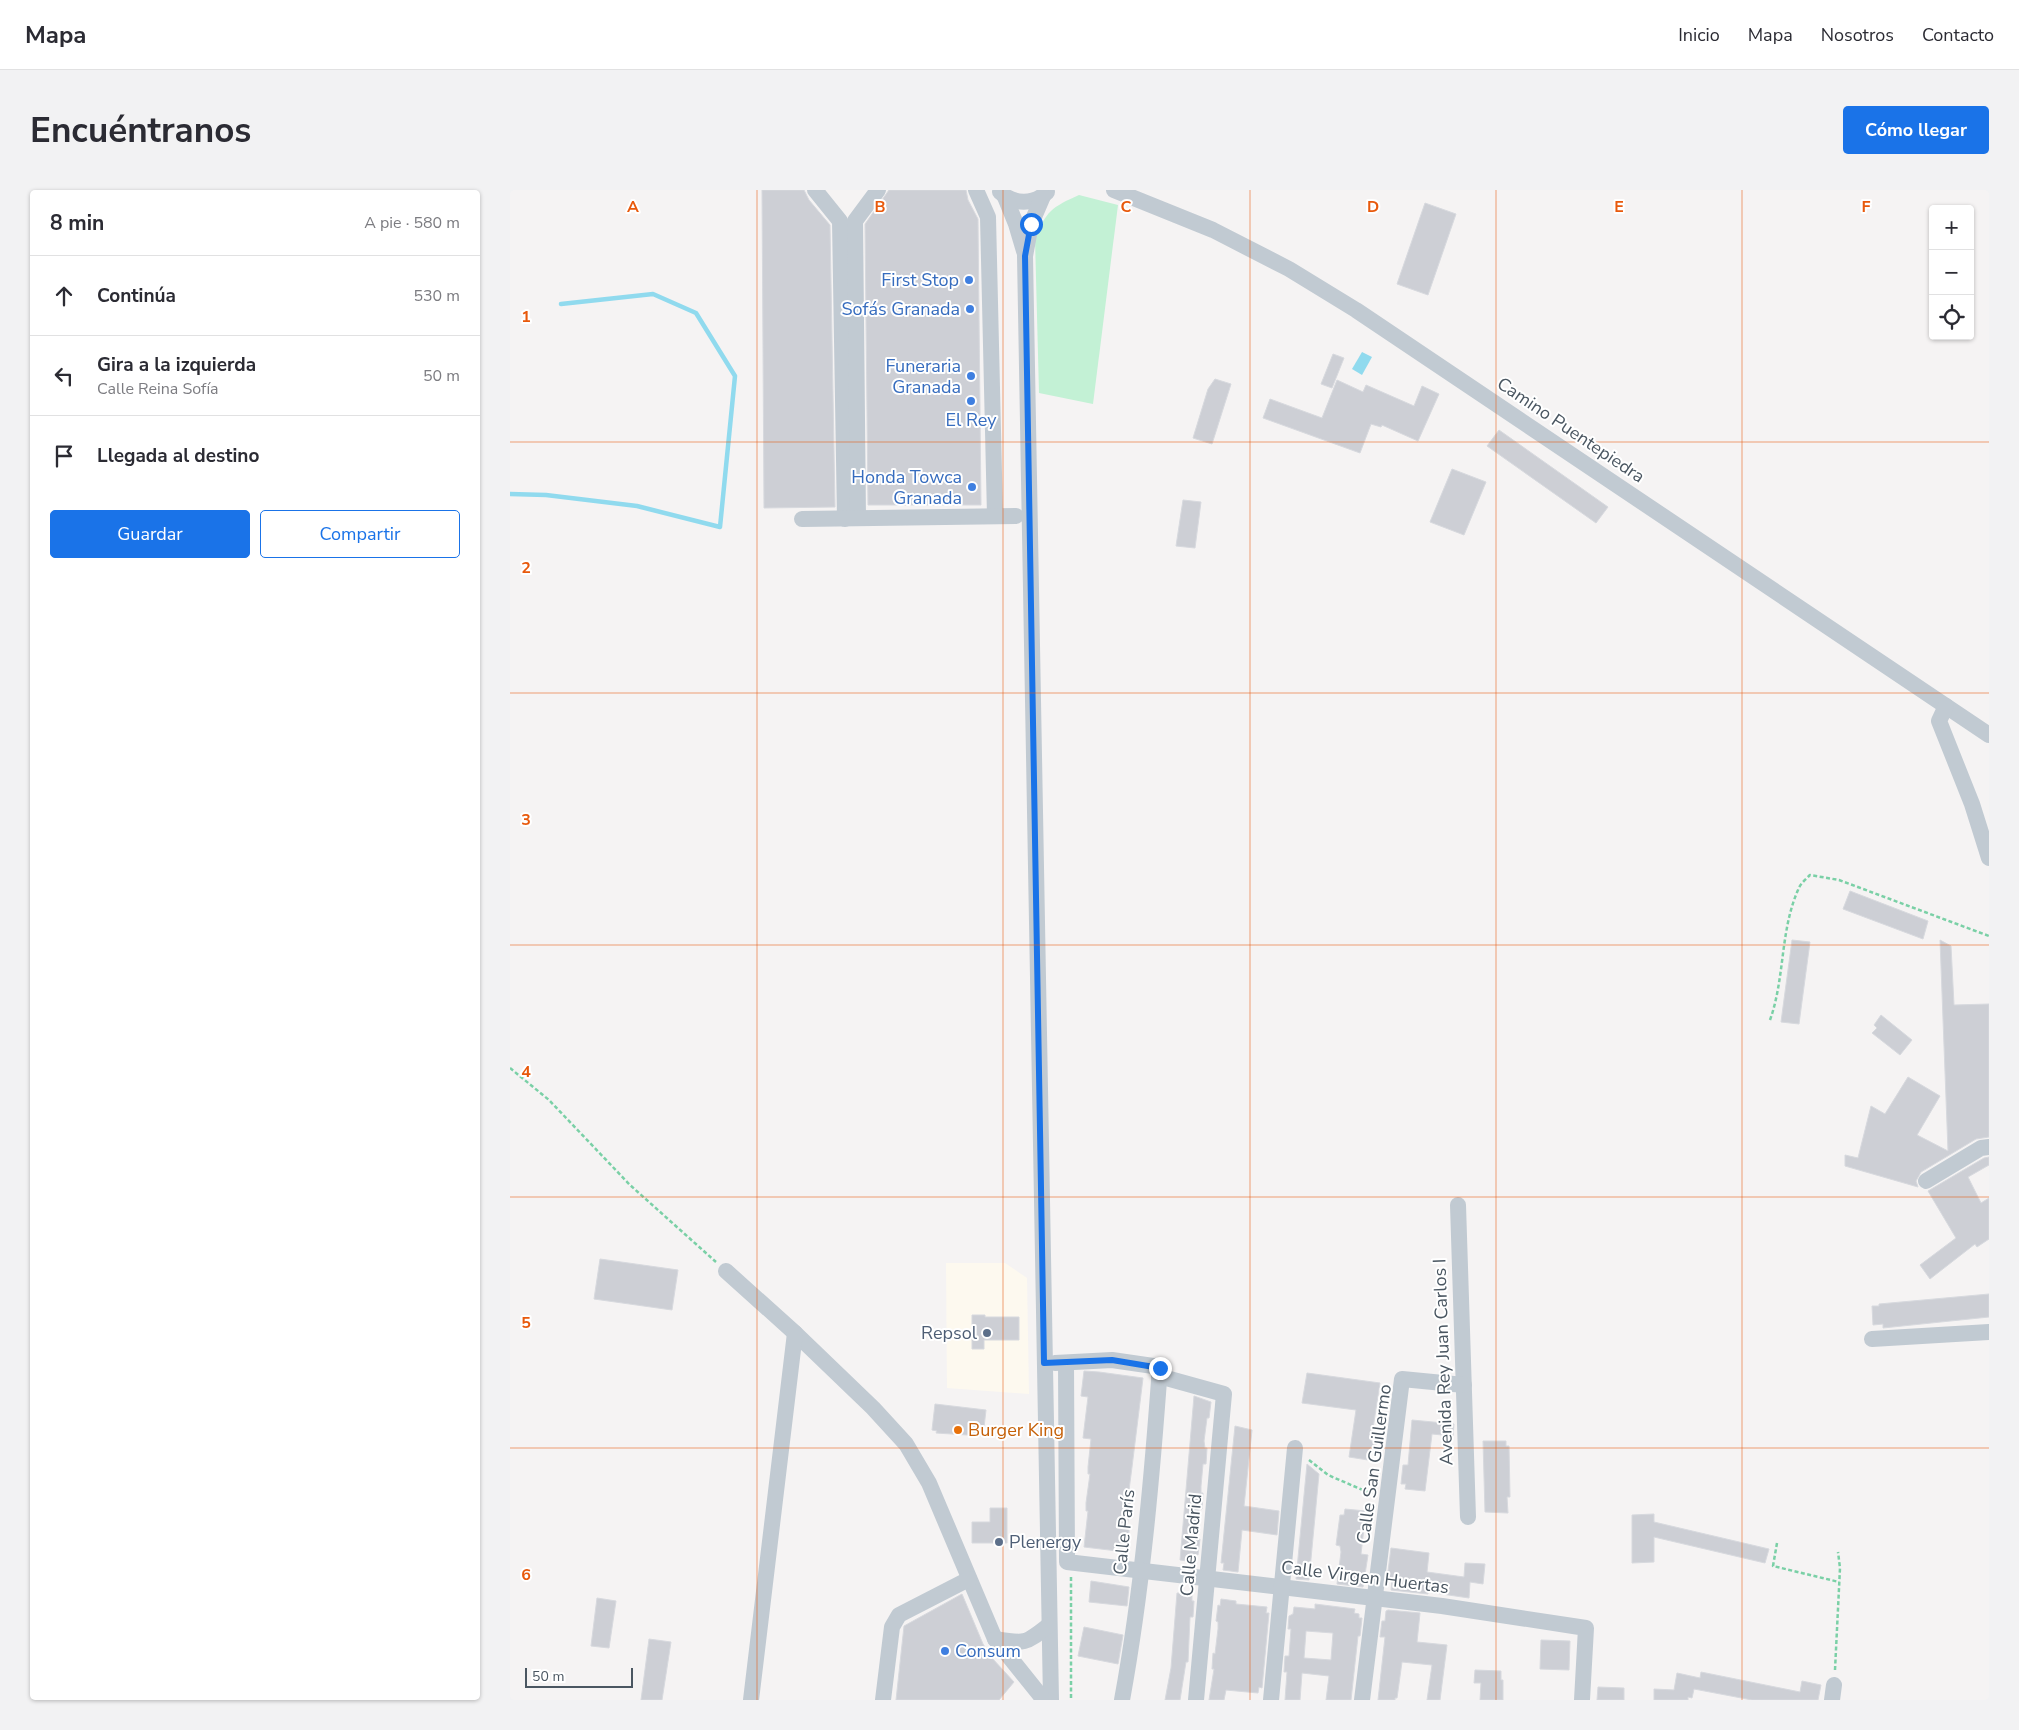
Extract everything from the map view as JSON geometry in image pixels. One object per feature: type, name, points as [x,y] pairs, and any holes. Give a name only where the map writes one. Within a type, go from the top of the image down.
[{"type":"street","points":[[815,190],[840,221],[851,519]]},
{"type":"street","points":[[851,519],[855,221],[878,190]]},
{"type":"street","points":[[976,190],[988,217],[995,516]]},
{"type":"street","name":"Camino Puentepiedra","points":[[1114,190],[1213,230],[1289,268],[1348,305],[1989,735]]},
{"type":"street","points":[[1001,194],[1014,201],[1024,202],[1034,200],[1049,192]]},
{"type":"street","points":[[1049,192],[1031,224],[1025,256],[1051,1700]]},
{"type":"street","points":[[1001,194],[1016,224],[1025,256]]},
{"type":"street","points":[[802,519],[1016,516]]},
{"type":"street","points":[[1946,706],[1939,721],[1972,804],[1989,858]]},
{"type":"street","points":[[1926,1181],[1981,1148],[1989,1147]]},
{"type":"street","name":"Avenida Rey Juan Carlos I","points":[[1458,1205],[1468,1517]]},
{"type":"street","points":[[726,1270],[873,1408],[906,1444],[929,1483],[995,1639],[1044,1700]]},
{"type":"street","points":[[1872,1339],[1989,1332]]},
{"type":"street","points":[[751,1700],[795,1333]]},
{"type":"street","points":[[1044,1363],[1112,1360],[1159,1372]]},
{"type":"street","points":[[1066,1363],[1069,1562]]},
{"type":"street","name":"Calle Madrid","points":[[1159,1372],[1224,1394],[1209,1578],[1196,1700]]},
{"type":"street","name":"Calle París","points":[[1122,1700],[1132,1648],[1141,1570],[1159,1372]]},
{"type":"street","name":"Calle San Guillermo","points":[[1362,1700],[1402,1380],[1464,1385]]},
{"type":"street","points":[[1045,1408],[1066,1408]]},
{"type":"street","points":[[1271,1700],[1295,1448]]},
{"type":"street","name":"Calle Virgen Huertas","points":[[1069,1562],[1442,1606],[1586,1628],[1582,1700]]},
{"type":"street","points":[[883,1700],[892,1627],[898,1615],[969,1579]]},
{"type":"street","points":[[995,1639],[1016,1642],[1029,1641],[1049,1625]]},
{"type":"path","points":[[1770,1020],[1776,1002],[1788,922],[1798,888],[1810,875],[1839,880],[1989,936]]},
{"type":"path","points":[[510,1068],[549,1100],[630,1185],[726,1270]]},
{"type":"path","points":[[1295,1448],[1328,1475],[1388,1500]]},
{"type":"path","points":[[1777,1543],[1773,1566],[1839,1582]]},
{"type":"path","points":[[1833,1692],[1840,1568],[1838,1552]]},
{"type":"path","points":[[1069,1562],[1072,1700]]},
{"type":"shaded area","name":"Repsol","points":[[946,1263],[1005,1263],[1027,1278],[1029,1394],[947,1388]]},
{"type":"green space","points":[[1079,195],[1118,205],[1093,404],[1039,393],[1035,239],[1051,211]]},
{"type":"water","points":[[1362,352],[1372,357],[1362,375],[1352,369]]},
{"type":"building","points":[[762,190],[804,190],[809,200],[830,225],[835,507],[764,508]]},
{"type":"building","points":[[889,190],[966,190],[968,200],[978,219],[981,505],[868,505],[865,224]]},
{"type":"building","points":[[1425,203],[1456,214],[1428,295],[1397,284]]},
{"type":"building","points":[[1333,354],[1344,358],[1332,388],[1321,384]]},
{"type":"building","points":[[1215,379],[1231,384],[1212,444],[1193,438],[1208,389]]},
{"type":"building","points":[[1337,380],[1363,392],[1366,385],[1414,406],[1422,386],[1439,394],[1418,441],[1382,425],[1381,427],[1371,424],[1360,453],[1263,418],[1270,399],[1322,418]]},
{"type":"building","points":[[1499,430],[1608,507],[1596,523],[1487,446]]},
{"type":"building","points":[[1452,469],[1486,482],[1464,535],[1430,522]]},
{"type":"building","points":[[1183,500],[1201,502],[1195,548],[1176,546]]},
{"type":"building","points":[[1850,891],[1928,921],[1923,939],[1843,909]]},
{"type":"building","points":[[1792,940],[1810,942],[1799,1024],[1781,1022]]},
{"type":"building","points":[[1940,940],[1951,946],[1954,1005],[1989,1004],[1989,1137],[1976,1139],[1921,1172],[1916,1181],[1918,1187],[1845,1166],[1845,1155],[1858,1158],[1871,1106],[1885,1114],[1908,1077],[1940,1096],[1917,1135],[1948,1151]]},
{"type":"building","points":[[1881,1015],[1912,1040],[1900,1055],[1872,1033],[1877,1028],[1874,1025]]},
{"type":"building","points":[[1989,1157],[1989,1165],[1968,1177],[1981,1203],[1989,1198],[1989,1239],[1977,1247],[1975,1244],[1930,1279],[1920,1265],[1956,1238],[1928,1191],[1984,1158]]},
{"type":"building","points":[[600,1259],[678,1270],[672,1310],[594,1299]]},
{"type":"building","points":[[1989,1294],[1989,1317],[1883,1328],[1883,1324],[1873,1325],[1872,1306],[1879,1306],[1879,1304]]},
{"type":"building","points":[[972,1315],[1019,1317],[1019,1340],[984,1340],[984,1349],[972,1349]]},
{"type":"building","points":[[1084,1371],[1143,1378],[1129,1490],[1131,1498],[1126,1552],[1084,1547],[1088,1511],[1086,1511],[1086,1503],[1090,1474],[1088,1474],[1088,1467],[1091,1439],[1083,1438],[1088,1397],[1081,1396]]},
{"type":"building","points":[[1307,1373],[1380,1383],[1371,1441],[1377,1441],[1375,1453],[1369,1452],[1368,1460],[1349,1457],[1356,1410],[1302,1403]]},
{"type":"building","points":[[1194,1396],[1211,1402],[1204,1441],[1205,1448],[1207,1448],[1206,1464],[1203,1464],[1201,1486],[1201,1493],[1203,1493],[1202,1509],[1199,1509],[1197,1532],[1197,1538],[1200,1539],[1195,1562],[1180,1560]]},
{"type":"building","points":[[935,1404],[986,1410],[983,1436],[936,1433],[937,1431],[932,1430]]},
{"type":"building","points":[[1412,1420],[1454,1424],[1453,1436],[1432,1434],[1425,1491],[1405,1489],[1406,1484],[1401,1484],[1403,1465],[1408,1465]]},
{"type":"building","points":[[1235,1426],[1252,1430],[1244,1506],[1279,1511],[1277,1535],[1242,1530],[1238,1572],[1223,1570],[1224,1563],[1221,1563]]},
{"type":"building","points":[[1483,1441],[1506,1441],[1506,1446],[1509,1446],[1510,1497],[1507,1497],[1508,1513],[1485,1512]]},
{"type":"building","points":[[1307,1464],[1319,1474],[1309,1580],[1296,1579]]},
{"type":"building","points":[[990,1508],[1007,1508],[1007,1543],[972,1543],[972,1522],[990,1522]]},
{"type":"building","points":[[1345,1509],[1366,1511],[1361,1554],[1368,1555],[1363,1587],[1337,1584],[1341,1552],[1340,1546],[1336,1545],[1340,1515],[1344,1515]]},
{"type":"building","points":[[1654,1514],[1654,1522],[1769,1549],[1765,1563],[1654,1537],[1654,1562],[1632,1563],[1632,1515]]},
{"type":"building","points":[[1391,1548],[1429,1553],[1427,1572],[1464,1577],[1465,1563],[1485,1564],[1483,1584],[1470,1582],[1469,1598],[1428,1592],[1428,1594],[1391,1590],[1392,1579],[1387,1579]]},
{"type":"building","points":[[1091,1581],[1129,1587],[1127,1606],[1089,1602]]},
{"type":"building","points":[[1177,1593],[1192,1594],[1192,1601],[1194,1601],[1193,1617],[1190,1617],[1188,1662],[1186,1662],[1180,1700],[1165,1700],[1171,1668]]},
{"type":"building","name":"Consum","points":[[962,1594],[983,1644],[992,1658],[1014,1682],[999,1700],[896,1700],[904,1626]]},
{"type":"building","points":[[597,1598],[616,1601],[609,1648],[591,1646]]},
{"type":"building","points":[[1221,1599],[1236,1601],[1236,1604],[1267,1607],[1266,1613],[1269,1613],[1262,1688],[1259,1687],[1258,1693],[1226,1690],[1224,1700],[1209,1700],[1214,1669],[1212,1669],[1213,1653],[1215,1654],[1218,1629],[1218,1622],[1216,1621],[1218,1605],[1220,1606]]},
{"type":"building","points":[[1315,1604],[1355,1609],[1354,1613],[1359,1614],[1359,1618],[1362,1618],[1360,1636],[1358,1636],[1351,1700],[1326,1700],[1329,1676],[1302,1673],[1300,1700],[1285,1700],[1287,1672],[1284,1672],[1285,1656],[1289,1656],[1291,1629],[1288,1629],[1289,1616],[1293,1614],[1294,1607],[1315,1609]],"holes":[[[1306,1631],[1333,1633],[1331,1660],[1304,1658]]]},
{"type":"building","points":[[1386,1611],[1420,1613],[1417,1642],[1447,1645],[1440,1700],[1427,1700],[1432,1665],[1402,1662],[1397,1698],[1395,1700],[1378,1700],[1385,1637],[1380,1637],[1382,1621],[1385,1621]]},
{"type":"building","points":[[1084,1627],[1123,1635],[1118,1664],[1078,1656]]},
{"type":"building","points":[[649,1639],[671,1642],[662,1700],[641,1700]]},
{"type":"building","points":[[1541,1640],[1570,1641],[1569,1670],[1540,1669]]},
{"type":"building","points":[[1475,1670],[1501,1671],[1503,1700],[1480,1700],[1481,1683],[1474,1683]]},
{"type":"building","points":[[1701,1672],[1800,1692],[1802,1681],[1821,1685],[1818,1700],[1752,1700],[1694,1689],[1692,1698],[1688,1697],[1688,1700],[1654,1700],[1654,1689],[1674,1690],[1677,1673],[1700,1678]]},
{"type":"building","points":[[1598,1687],[1624,1688],[1624,1700],[1597,1700]]},
{"type":"waterway","points":[[510,494],[546,495],[637,506],[720,527],[735,376],[696,313],[653,294],[561,304]]},
{"type":"place","name":"First Stop","points":[[969,280]]},
{"type":"place","name":"Sofás Granada","points":[[970,309]]},
{"type":"place","name":"Funeraria Granada","points":[[971,376]]},
{"type":"place","name":"El Rey","points":[[971,401]]},
{"type":"place","name":"Honda Towca Granada","points":[[972,487]]},
{"type":"place","name":"Repsol","points":[[987,1333]]},
{"type":"place","name":"Burger King","points":[[958,1430]]},
{"type":"place","name":"Plenergy","points":[[999,1542]]},
{"type":"place","name":"Consum","points":[[945,1651]]},
{"type":"route","points":[[1031,224],[1025,256],[1044,1363],[1112,1360],[1160,1368]]}]
